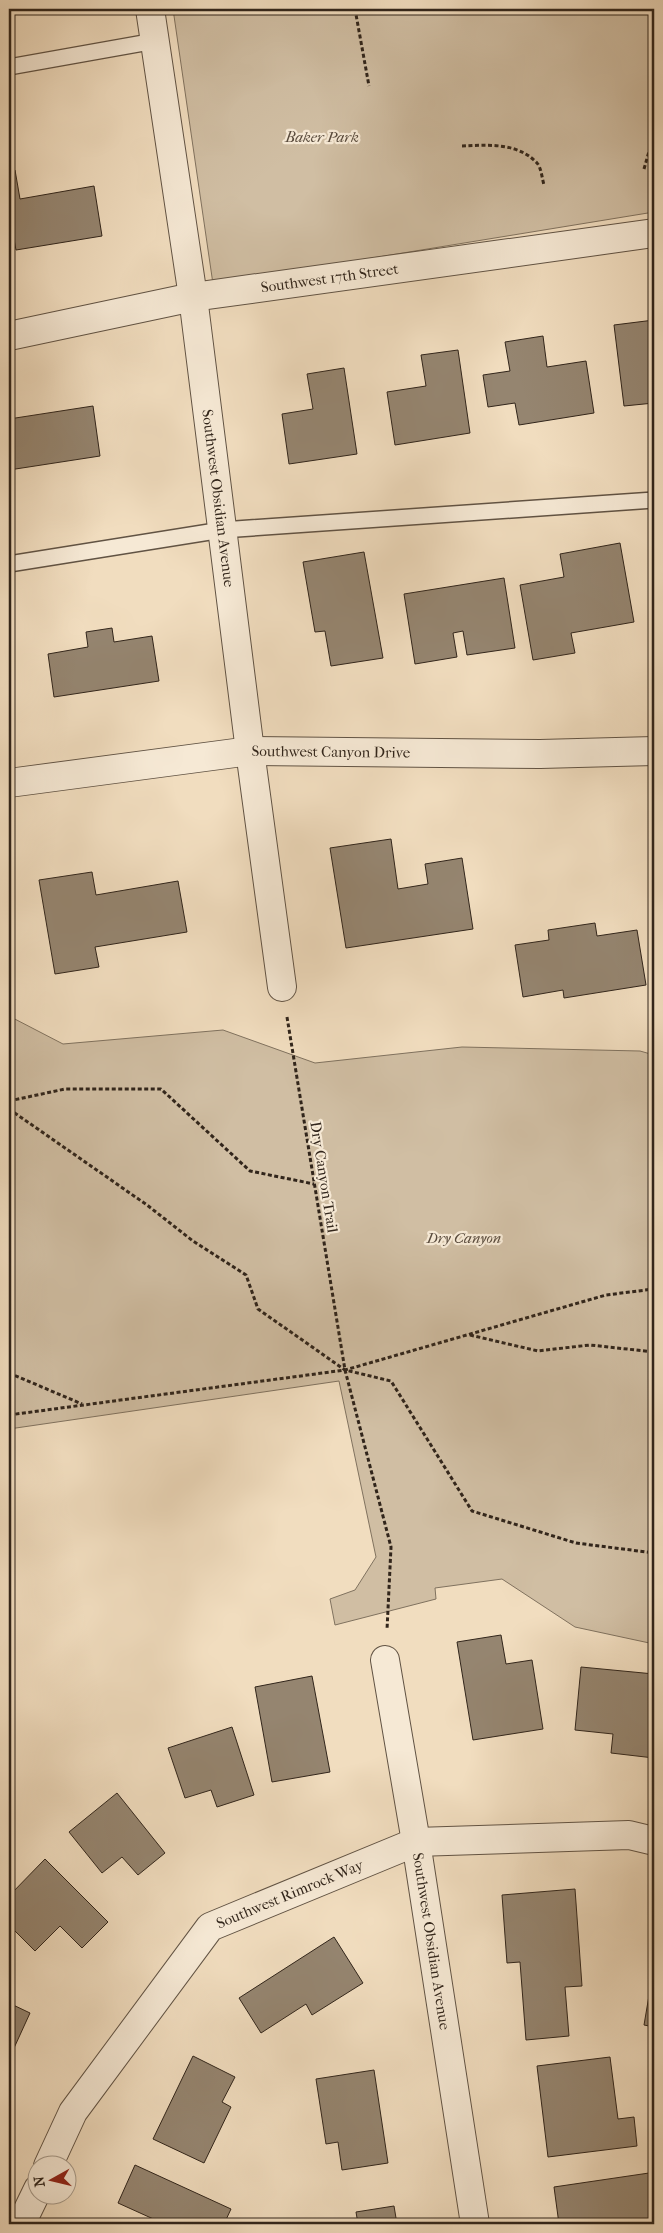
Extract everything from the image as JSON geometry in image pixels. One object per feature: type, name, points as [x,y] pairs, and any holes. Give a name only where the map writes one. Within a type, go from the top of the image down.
[{"type":"street","name":"Southwest Obsidian Avenue","points":[[150,9],[193,297],[250,751],[282,987]]},
{"type":"street","name":"Southwest 17th Street","points":[[9,336],[193,297],[654,234]]},
{"type":"street","name":"Southwest Canyon Drive","points":[[9,783],[250,751],[540,754],[654,751]]},
{"type":"street","name":"Southwest Obsidian Avenue","points":[[385,1660],[416,1842],[475,2224]]},
{"type":"street","name":"Southwest Rimrock Way","points":[[53,2156],[73,2112],[210,1927],[416,1842],[629,1835],[654,1841]]},
{"type":"street","points":[[21,2224],[30,2206]]},
{"type":"lane","points":[[9,68],[155,41]]},
{"type":"lane","points":[[9,564],[222,530],[654,500]]},
{"type":"path","points":[[332,9],[343,9]]},
{"type":"path","points":[[354,9],[369,86]]},
{"type":"path","points":[[652,9],[654,18]]},
{"type":"path","points":[[644,169],[654,134]]},
{"type":"path","points":[[462,146],[495,144],[521,151],[538,164],[544,185]]},
{"type":"path","name":"Dry Canyon Trail","points":[[282,987],[345,1370],[391,1547],[385,1660]]},
{"type":"path","points":[[9,1101],[66,1089],[161,1090],[250,1171],[314,1184]]},
{"type":"path","points":[[9,1109],[148,1205],[193,1241],[246,1275],[258,1310],[345,1370],[390,1381],[472,1511],[576,1543],[654,1553]]},
{"type":"path","points":[[9,1415],[345,1370],[606,1295],[654,1289]]},
{"type":"path","points":[[469,1335],[538,1351],[590,1345],[654,1352]]},
{"type":"path","points":[[9,1373],[84,1405]]},
{"type":"green space","name":"Baker Park","points":[[173,9],[654,9],[654,212],[213,284]]},
{"type":"green space","name":"Dry Canyon","points":[[9,1016],[63,1044],[223,1030],[315,1063],[462,1047],[640,1051],[654,1055],[654,1644],[575,1627],[502,1579],[435,1588],[436,1599],[335,1625],[330,1599],[355,1590],[376,1557],[339,1381],[9,1429]]},
{"type":"building","points":[[15,170],[20,199],[94,186],[102,236],[16,250],[9,212],[9,171]]},
{"type":"building","points":[[654,320],[654,403],[624,406],[614,325]]},
{"type":"building","points":[[543,336],[547,367],[586,361],[594,413],[519,425],[515,403],[488,407],[483,375],[510,371],[505,342]]},
{"type":"building","points":[[458,350],[470,433],[395,445],[387,392],[426,386],[421,355]]},
{"type":"building","points":[[344,368],[357,454],[289,464],[282,414],[313,409],[307,374]]},
{"type":"building","points":[[93,406],[100,456],[9,470],[9,419]]},
{"type":"building","points":[[620,543],[634,622],[571,633],[575,653],[533,660],[520,585],[564,577],[560,554]]},
{"type":"building","points":[[364,552],[383,658],[331,666],[325,631],[315,632],[303,562]]},
{"type":"building","points":[[504,578],[515,648],[467,655],[463,631],[453,633],[457,657],[415,664],[404,594]]},
{"type":"building","points":[[654,582],[654,653],[649,583]]},
{"type":"building","points":[[112,628],[114,642],[152,636],[159,681],[54,697],[48,654],[88,647],[86,632]]},
{"type":"building","points":[[391,839],[398,889],[428,884],[425,864],[462,858],[473,929],[346,948],[330,848]]},
{"type":"building","points":[[92,872],[96,895],[178,881],[187,932],[95,947],[99,967],[55,974],[39,880]]},
{"type":"building","points":[[595,923],[597,936],[637,930],[646,985],[564,998],[563,990],[523,997],[515,945],[549,940],[548,930]]},
{"type":"building","points":[[501,1635],[506,1664],[532,1660],[543,1729],[473,1740],[457,1642]]},
{"type":"building","points":[[581,1667],[654,1674],[654,1758],[611,1753],[613,1734],[575,1730]]},
{"type":"building","points":[[312,1676],[330,1772],[272,1782],[255,1687]]},
{"type":"building","points":[[232,1727],[254,1795],[217,1807],[211,1790],[185,1798],[168,1748]]},
{"type":"building","points":[[117,1793],[165,1853],[138,1875],[122,1857],[102,1873],[69,1832]]},
{"type":"building","points":[[45,1859],[108,1922],[82,1948],[60,1926],[35,1951],[9,1925],[9,1896]]},
{"type":"building","points":[[575,1889],[582,1986],[565,1987],[569,2036],[526,2040],[520,1962],[507,1963],[502,1895]]},
{"type":"building","points":[[334,1937],[363,1983],[312,2015],[306,2004],[261,2033],[239,1998]]},
{"type":"building","points":[[654,1966],[654,2027],[644,2025]]},
{"type":"building","points":[[9,2003],[30,2013],[9,2059]]},
{"type":"building","points":[[193,2056],[235,2077],[222,2102],[231,2107],[204,2163],[153,2139]]},
{"type":"building","points":[[610,2057],[618,2119],[634,2117],[637,2146],[548,2157],[537,2066]]},
{"type":"building","points":[[374,2070],[388,2163],[342,2170],[338,2142],[326,2144],[316,2079]]},
{"type":"building","points":[[135,2165],[231,2209],[224,2224],[159,2224],[160,2222],[118,2203]]},
{"type":"building","points":[[649,2173],[654,2207],[654,2224],[559,2224],[554,2187]]},
{"type":"building","points":[[394,2206],[397,2224],[358,2224],[356,2212]]}]
